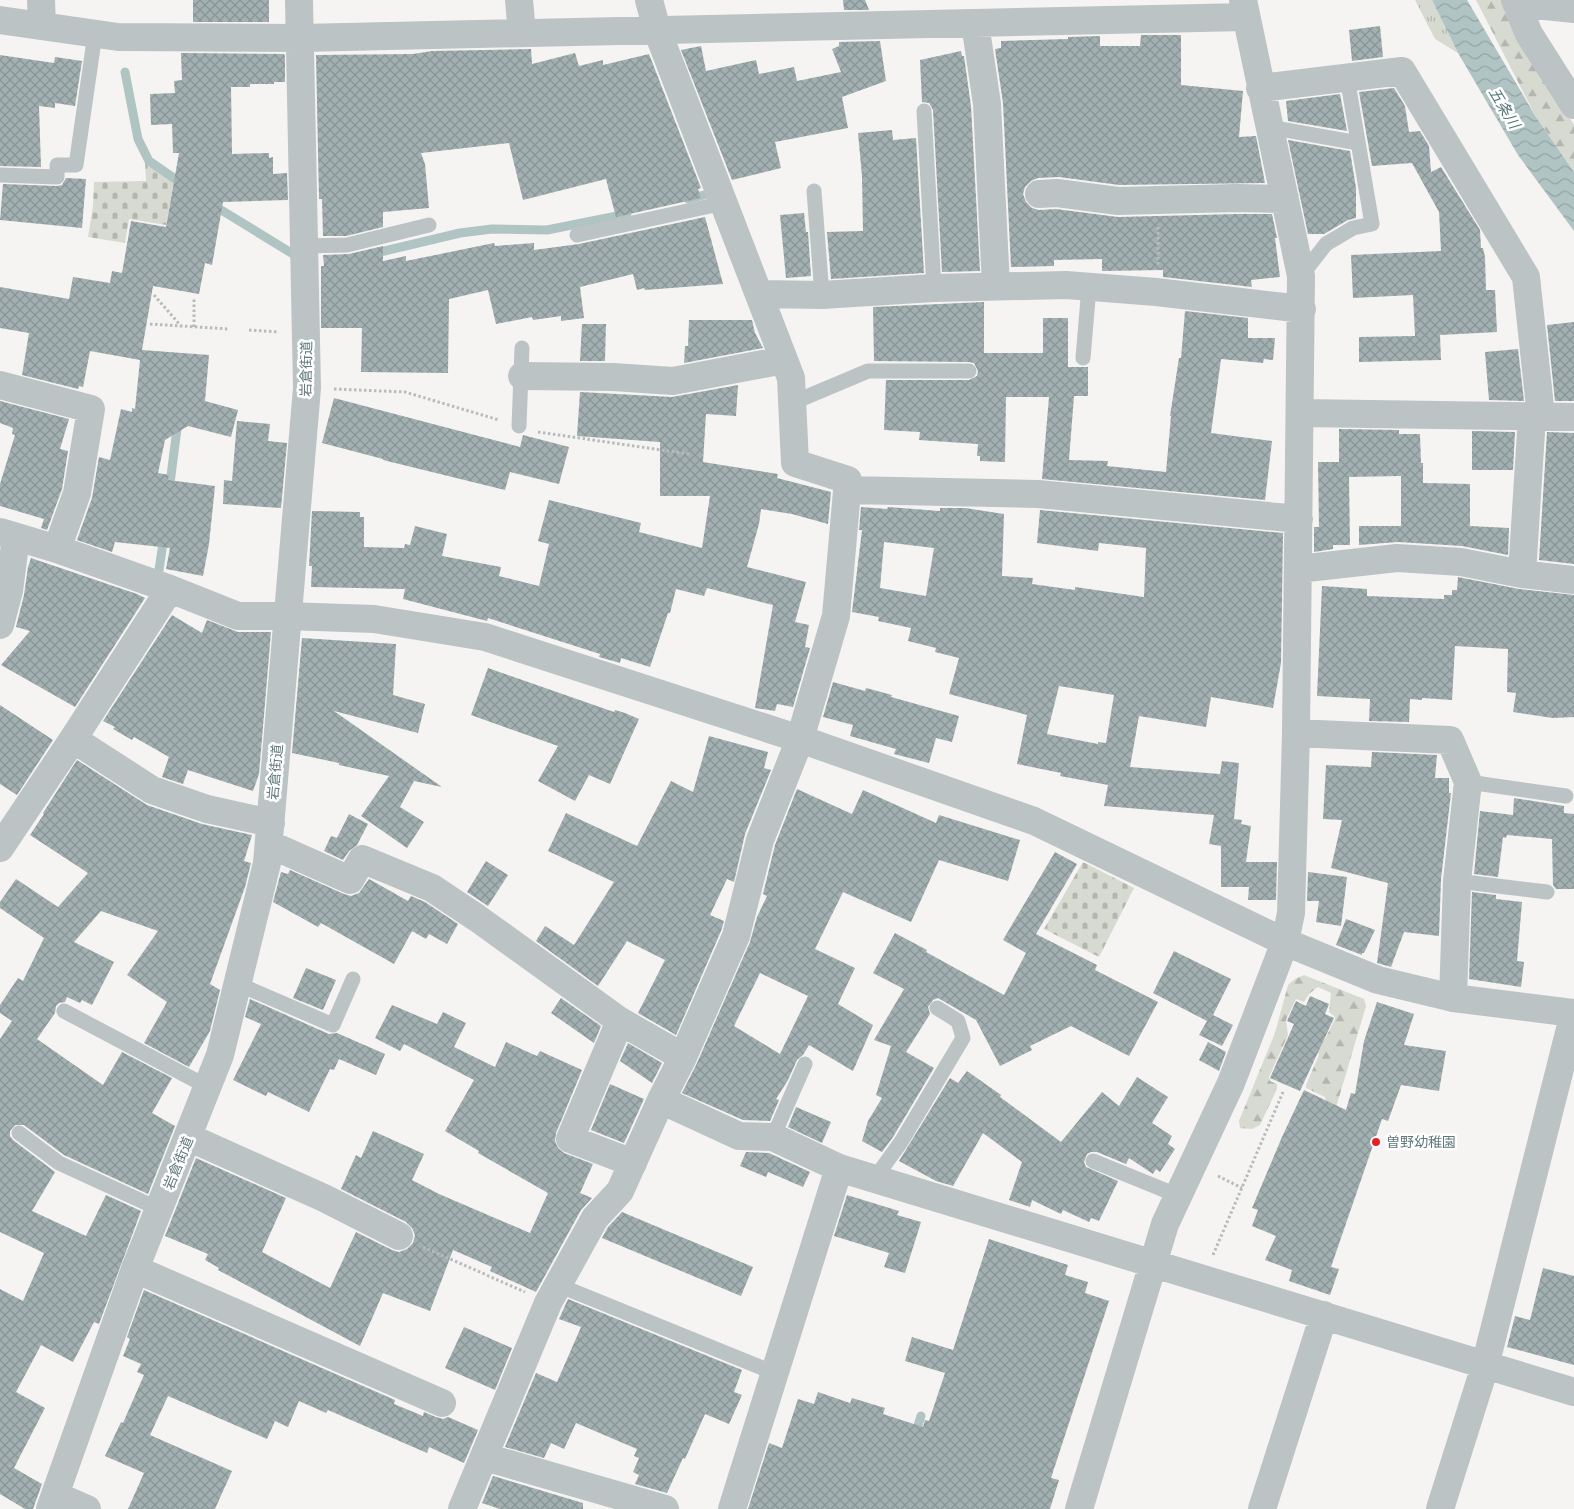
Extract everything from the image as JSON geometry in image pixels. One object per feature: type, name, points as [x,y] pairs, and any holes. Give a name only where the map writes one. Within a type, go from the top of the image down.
[{"type":"street","name":"岩倉街道","points":[[53,1502],[135,1269],[220,1055],[267,863],[307,388],[299,0]]},
{"type":"street","points":[[519,0],[522,33]]},
{"type":"street","points":[[462,1509],[553,1294],[595,1218],[620,1192],[661,1100],[683,1057],[736,936],[760,840],[800,739],[836,616],[848,480],[795,463],[791,378],[657,30],[649,0]]},
{"type":"street","points":[[1516,1],[1574,9]]},
{"type":"street","points":[[1516,1],[1530,34],[1574,105]]},
{"type":"street","points":[[0,20],[42,13],[95,34],[118,37],[301,38],[975,23],[1244,8],[1301,276],[1296,734],[1291,912],[1285,942],[1231,1082],[1165,1224],[1079,1509]]},
{"type":"street","points":[[975,23],[987,104],[996,286]]},
{"type":"street","points":[[1260,88],[1402,71],[1526,277],[1536,416],[1522,574]]},
{"type":"street","points":[[1039,194],[1058,193],[1118,201],[1237,198],[1286,199]]},
{"type":"street","points":[[759,294],[822,294],[934,288],[1066,285],[1158,292],[1302,309]]},
{"type":"street","points":[[522,376],[612,377],[673,381],[784,360]]},
{"type":"street","points":[[0,386],[90,409],[77,493],[57,549]]},
{"type":"street","points":[[1301,413],[1574,417]]},
{"type":"street","points":[[848,490],[1038,494],[1299,519]]},
{"type":"street","points":[[0,625],[9,591],[8,534],[57,549],[170,589],[238,616],[374,619],[485,637],[800,739],[1034,821],[1285,942],[1378,980],[1454,998],[1574,1013],[1485,1366],[1440,1509]]},
{"type":"street","points":[[1298,569],[1397,558],[1461,562],[1522,574],[1574,580]]},
{"type":"street","points":[[0,848],[170,589]]},
{"type":"street","points":[[1296,734],[1450,740],[1468,782],[1457,881],[1454,998]]},
{"type":"street","points":[[73,739],[152,790],[270,834],[350,880],[362,859],[432,888],[620,1021],[683,1057]]},
{"type":"street","points":[[620,1021],[570,1139],[633,1162]]},
{"type":"street","points":[[661,1100],[739,1136],[773,1137],[839,1168],[1574,1392]]},
{"type":"street","points":[[188,1137],[324,1198],[399,1236]]},
{"type":"street","points":[[732,1509],[839,1168]]},
{"type":"street","points":[[135,1269],[442,1403]]},
{"type":"street","points":[[1262,1509],[1324,1315]]},
{"type":"street","points":[[485,1457],[665,1509]]},
{"type":"street","points":[[53,1502],[87,1509]]},
{"type":"lane","points":[[0,176],[57,177],[57,165],[76,165],[95,34]]},
{"type":"lane","points":[[1301,276],[1326,244],[1353,228],[1372,224],[1347,78]]},
{"type":"lane","points":[[924,111],[934,288]]},
{"type":"lane","points":[[1269,127],[1358,143]]},
{"type":"lane","points":[[814,191],[822,294]]},
{"type":"lane","points":[[577,235],[724,203]]},
{"type":"lane","points":[[305,246],[348,245],[429,225]]},
{"type":"lane","points":[[1083,358],[1089,287]]},
{"type":"lane","points":[[519,426],[522,348]]},
{"type":"lane","points":[[792,404],[868,371],[969,371]]},
{"type":"lane","points":[[1468,782],[1566,796]]},
{"type":"lane","points":[[1457,881],[1547,892]]},
{"type":"lane","points":[[238,984],[333,1025],[353,979]]},
{"type":"lane","points":[[875,1178],[901,1142],[963,1038],[958,1022],[937,1008]]},
{"type":"lane","points":[[64,1011],[208,1087]]},
{"type":"lane","points":[[773,1137],[805,1064]]},
{"type":"lane","points":[[19,1133],[59,1164],[160,1209]]},
{"type":"lane","points":[[1093,1161],[1179,1196]]},
{"type":"lane","points":[[553,1294],[775,1373]]},
{"type":"path","points":[[1158,201],[1158,292]]},
{"type":"path","points":[[154,295],[181,326]]},
{"type":"path","points":[[194,297],[194,327]]},
{"type":"path","points":[[150,324],[229,329]]},
{"type":"path","points":[[307,388],[405,392],[538,432],[688,454]]},
{"type":"path","points":[[1202,1278],[1282,1092]]},
{"type":"path","points":[[399,1236],[553,1294]]},
{"type":"green space","points":[[1415,0],[1432,0],[1458,53],[1435,39]]},
{"type":"green space","points":[[1476,0],[1504,0],[1520,38],[1574,125],[1574,172],[1536,117]]},
{"type":"green space","points":[[145,162],[174,181],[166,225],[129,219],[125,243],[88,237],[93,206],[94,182],[146,181]]},
{"type":"green space","points":[[1083,862],[1134,888],[1099,957],[1044,929]]},
{"type":"green space","points":[[1304,975],[1364,999],[1366,1006],[1327,1138],[1325,1097],[1306,1088],[1319,1055],[1317,1050],[1318,1040],[1325,1039],[1335,1019],[1329,1012],[1331,993],[1318,987],[1309,994],[1304,1002],[1296,999],[1286,1020],[1288,1035],[1269,1077],[1270,1081],[1277,1084],[1277,1089],[1260,1125],[1252,1129],[1240,1128],[1239,1121],[1275,1033],[1288,985]]},
{"type":"water","name":"五条川","points":[[1432,0],[1467,0],[1536,117],[1574,172],[1574,231],[1518,155],[1458,53]]},
{"type":"building","points":[[193,0],[269,0],[269,22],[193,22]]},
{"type":"building","points":[[843,0],[865,0],[869,10],[844,10]]},
{"type":"building","points":[[1380,26],[1383,57],[1352,61],[1349,30]]},
{"type":"building","points":[[1141,35],[1181,35],[1181,85],[1243,91],[1239,137],[1256,136],[1265,183],[1119,185],[1059,177],[1038,178],[1031,181],[1025,187],[1023,194],[1026,202],[1032,208],[1039,210],[1056,209],[1118,217],[1272,214],[1277,238],[1275,238],[1280,277],[1251,280],[1252,287],[1163,277],[1163,270],[1102,271],[1102,259],[1054,260],[1054,266],[1011,267],[1003,103],[995,49],[1001,48],[1001,41],[1100,36],[1100,46],[1140,46]]},
{"type":"building","points":[[880,41],[886,81],[842,97],[848,128],[775,142],[781,168],[732,180],[681,50],[701,46],[706,71],[756,60],[759,74],[794,67],[797,81],[841,72],[832,49],[839,46],[839,42]]},
{"type":"building","points":[[531,49],[532,64],[575,53],[579,66],[603,60],[603,65],[649,54],[701,188],[698,189],[701,198],[616,217],[606,179],[523,200],[509,143],[421,153],[425,164],[429,208],[383,212],[383,227],[346,236],[323,236],[322,199],[319,199],[316,55],[413,54],[432,51]]},
{"type":"building","points":[[961,51],[962,56],[964,56],[971,106],[980,271],[942,272],[933,110],[929,103],[922,102],[920,60]]},
{"type":"building","points":[[181,53],[284,54],[285,56],[285,82],[250,84],[250,87],[231,87],[232,154],[269,153],[269,158],[273,157],[273,174],[287,173],[288,200],[223,202],[212,265],[205,263],[199,294],[153,286],[142,350],[209,355],[205,401],[238,410],[231,437],[188,426],[165,440],[158,473],[169,475],[168,480],[215,486],[209,544],[203,576],[166,569],[170,548],[115,542],[112,552],[77,540],[92,498],[99,457],[110,460],[121,409],[132,412],[132,408],[135,409],[140,360],[90,351],[83,387],[79,386],[78,389],[22,375],[29,333],[0,328],[0,287],[69,299],[73,277],[110,283],[112,271],[122,273],[131,221],[166,227],[179,153],[173,153],[172,124],[151,125],[150,94],[175,93],[174,81],[182,80]]},
{"type":"building","points":[[0,55],[54,63],[55,57],[82,61],[75,106],[55,103],[55,108],[39,106],[41,167],[0,166]]},
{"type":"building","points":[[1394,88],[1405,106],[1409,132],[1420,131],[1429,146],[1431,172],[1441,167],[1480,230],[1481,248],[1483,248],[1485,257],[1486,290],[1495,290],[1497,332],[1440,335],[1441,360],[1359,362],[1359,337],[1415,336],[1413,295],[1353,298],[1351,255],[1441,251],[1439,212],[1412,163],[1372,166],[1359,92]]},
{"type":"building","points":[[1340,94],[1347,131],[1288,121],[1286,101]]},
{"type":"building","points":[[892,130],[893,140],[916,138],[924,273],[831,279],[827,232],[863,231],[862,176],[858,133]]},
{"type":"building","points":[[1288,140],[1350,151],[1356,188],[1356,218],[1348,220],[1324,234],[1308,234]]},
{"type":"building","points":[[66,178],[86,179],[82,228],[0,220],[3,184],[57,186],[62,185]]},
{"type":"building","points":[[804,213],[806,232],[808,232],[811,276],[786,278],[780,215]]},
{"type":"building","points":[[705,217],[723,284],[645,290],[644,288],[637,290],[633,274],[580,287],[584,318],[561,321],[561,316],[533,320],[532,317],[496,324],[488,290],[449,299],[448,373],[361,372],[362,328],[321,328],[321,266],[324,266],[323,255],[349,254],[383,246],[383,261],[406,256],[406,261],[494,243],[495,246],[534,243],[534,250],[579,244]]},
{"type":"building","points":[[984,302],[984,353],[1043,353],[1043,318],[1068,318],[1068,367],[1088,367],[1088,396],[1074,396],[1069,460],[1108,461],[1107,466],[1166,472],[1170,416],[1179,358],[1181,358],[1185,311],[1248,318],[1248,338],[1275,338],[1273,360],[1264,359],[1263,363],[1221,359],[1211,433],[1272,441],[1265,500],[1042,479],[1049,397],[1006,397],[1005,462],[980,461],[980,456],[977,456],[978,444],[919,440],[920,432],[884,430],[886,380],[969,380],[977,376],[978,371],[974,363],[969,362],[874,361],[873,307]]},
{"type":"building","points":[[689,320],[752,320],[755,333],[763,348],[684,363],[685,346],[688,346]]},
{"type":"building","points":[[1574,322],[1574,401],[1555,401],[1547,325]]},
{"type":"building","points":[[582,324],[606,324],[605,361],[580,361]]},
{"type":"building","points":[[1518,349],[1524,401],[1489,400],[1485,352]]},
{"type":"building","points":[[738,385],[736,416],[706,414],[703,462],[778,474],[777,478],[831,492],[828,524],[792,514],[761,509],[759,524],[747,567],[806,582],[795,622],[809,625],[805,647],[810,648],[793,707],[777,704],[775,711],[755,708],[773,605],[707,588],[704,596],[676,589],[670,613],[668,613],[650,667],[621,658],[620,663],[599,657],[600,654],[488,618],[487,621],[403,599],[405,589],[311,587],[312,566],[309,566],[312,511],[360,512],[360,517],[364,517],[364,547],[404,548],[405,544],[410,545],[415,526],[447,534],[442,556],[501,567],[499,576],[539,586],[549,544],[538,541],[549,500],[641,523],[639,532],[702,548],[710,496],[660,496],[660,442],[577,436],[580,392],[672,397]]},
{"type":"building","points":[[334,398],[520,447],[523,435],[569,447],[559,484],[510,472],[505,490],[322,443]]},
{"type":"building","points":[[0,401],[69,419],[60,449],[68,451],[62,489],[47,530],[41,528],[44,519],[0,506],[0,484],[15,435],[12,434],[13,428],[0,423]]},
{"type":"building","points":[[237,421],[270,424],[268,441],[287,443],[281,508],[223,504],[224,480],[232,481]]},
{"type":"building","points":[[1339,429],[1399,430],[1399,434],[1420,434],[1423,483],[1470,484],[1470,526],[1509,528],[1508,555],[1462,546],[1398,542],[1359,545],[1359,526],[1401,526],[1401,476],[1349,477],[1350,545],[1333,545],[1333,549],[1314,552],[1314,527],[1319,527],[1318,462],[1339,462]]},
{"type":"building","points":[[1472,431],[1515,432],[1513,470],[1472,470]]},
{"type":"building","points":[[1547,432],[1574,433],[1574,564],[1539,560]]},
{"type":"building","points":[[861,507],[940,511],[940,508],[965,508],[1004,514],[1002,576],[1033,578],[1032,584],[1075,590],[1075,587],[1144,597],[1146,548],[1099,543],[1098,551],[1037,543],[1040,510],[1283,533],[1281,663],[1273,708],[1211,697],[1206,727],[1139,716],[1130,767],[1220,774],[1222,761],[1239,763],[1234,819],[1242,820],[1241,824],[1251,826],[1246,862],[1277,862],[1276,900],[1248,900],[1249,887],[1221,887],[1221,846],[1209,844],[1214,815],[1104,806],[1108,785],[1060,776],[1061,773],[1017,764],[1027,715],[949,694],[959,658],[935,652],[936,648],[908,641],[911,628],[878,621],[879,617],[852,612],[862,530],[859,530]],"holes":[[[884,542],[934,548],[926,596],[880,588]],[[1059,686],[1114,695],[1106,743],[1098,742],[1098,744],[1047,734]]]},
{"type":"building","points":[[31,558],[145,598],[75,707],[1,665],[30,631],[16,627]]},
{"type":"building","points":[[1458,577],[1519,589],[1574,595],[1574,717],[1553,718],[1513,712],[1516,693],[1507,692],[1508,649],[1455,646],[1452,700],[1410,699],[1409,722],[1369,721],[1370,699],[1317,696],[1322,586],[1367,589],[1367,596],[1444,599],[1444,595],[1452,595],[1452,590],[1457,590]]},
{"type":"building","points":[[172,615],[202,633],[207,620],[238,632],[271,632],[259,774],[253,791],[188,770],[183,784],[162,777],[169,757],[134,737],[132,740],[113,729],[115,727],[103,721]]},
{"type":"building","points":[[302,638],[396,644],[393,695],[425,704],[418,733],[334,711],[442,787],[414,781],[400,807],[424,822],[407,848],[361,816],[389,776],[292,753]]},
{"type":"building","points":[[488,668],[639,719],[610,784],[589,775],[575,801],[538,781],[558,746],[471,715]]},
{"type":"building","points":[[833,682],[865,691],[866,688],[892,695],[891,697],[959,716],[952,742],[936,738],[929,763],[894,754],[896,749],[850,736],[853,725],[823,717]]},
{"type":"building","points":[[0,705],[53,740],[17,795],[0,784]]},
{"type":"building","points":[[709,736],[768,752],[764,768],[771,770],[745,834],[734,882],[727,879],[710,915],[724,921],[676,1035],[638,1013],[665,960],[627,941],[598,986],[536,941],[545,926],[574,945],[614,882],[548,851],[566,813],[637,846],[671,781],[693,792]]},
{"type":"building","points":[[1372,752],[1437,755],[1435,778],[1449,778],[1449,793],[1451,793],[1441,879],[1439,936],[1404,932],[1391,967],[1377,963],[1388,883],[1331,868],[1342,820],[1323,819],[1326,765],[1371,767]]},
{"type":"building","points":[[77,760],[147,805],[202,824],[252,835],[244,861],[251,863],[245,887],[210,984],[220,990],[210,1031],[189,1067],[144,1043],[167,1002],[127,975],[158,931],[101,911],[74,942],[114,962],[92,1005],[82,1000],[80,1003],[67,997],[65,1002],[59,1003],[56,1006],[55,1013],[37,1039],[103,1085],[122,1052],[172,1078],[152,1113],[175,1126],[148,1194],[64,1155],[24,1125],[15,1125],[10,1131],[10,1136],[13,1140],[55,1172],[32,1211],[86,1236],[106,1195],[141,1211],[99,1324],[94,1322],[73,1362],[41,1345],[16,1392],[45,1408],[14,1468],[42,1484],[33,1509],[25,1509],[0,1494],[0,1289],[23,1301],[44,1253],[0,1232],[0,1039],[12,1021],[0,1013],[0,1005],[18,978],[23,981],[44,938],[0,908],[0,902],[16,879],[58,907],[88,873],[30,835]]},
{"type":"building","points":[[797,789],[852,814],[863,790],[936,823],[939,815],[1020,840],[1008,881],[939,860],[911,922],[843,892],[815,949],[855,968],[838,1004],[873,1025],[853,1071],[809,1045],[803,1055],[797,1060],[788,1080],[776,1099],[779,1100],[770,1121],[743,1120],[682,1093],[750,942],[757,917],[767,896],[763,894],[775,845]],"holes":[[[760,973],[808,996],[780,1054],[734,1026]]]},
{"type":"building","points":[[1514,798],[1564,806],[1564,813],[1574,814],[1574,889],[1556,889],[1553,885],[1552,839],[1507,835],[1506,838],[1503,837],[1498,877],[1474,874],[1480,811],[1513,815]]},
{"type":"building","points":[[349,814],[368,824],[357,845],[349,851],[343,860],[324,851],[331,836],[337,838]]},
{"type":"building","points":[[1055,852],[1077,864],[1036,934],[1097,965],[1095,970],[1158,1002],[1129,1056],[1071,1026],[1030,1046],[1032,1050],[1000,1066],[976,1020],[938,998],[933,1000],[928,1007],[930,1014],[906,1052],[934,1068],[882,1152],[862,1141],[868,1121],[882,1098],[876,1095],[891,1046],[874,1040],[904,989],[873,973],[895,933],[1004,995],[1026,953],[1003,940]]},
{"type":"building","points":[[486,861],[508,875],[488,906],[467,892]]},
{"type":"building","points":[[290,870],[351,896],[359,893],[369,879],[408,901],[411,896],[425,902],[458,924],[447,944],[429,934],[426,939],[412,931],[394,964],[321,923],[318,927],[273,902],[281,872],[288,874]]},
{"type":"building","points":[[1308,872],[1347,877],[1341,926],[1316,922],[1319,901],[1307,901]]},
{"type":"building","points":[[1472,892],[1496,895],[1496,899],[1522,902],[1517,961],[1524,962],[1521,987],[1469,979]]},
{"type":"building","points":[[1346,919],[1375,930],[1362,955],[1336,945]]},
{"type":"building","points":[[1174,951],[1231,979],[1213,1015],[1233,1025],[1222,1046],[1199,1035],[1207,1021],[1153,993]]},
{"type":"building","points":[[306,968],[336,980],[323,1010],[293,998]]},
{"type":"building","points":[[1310,996],[1329,1004],[1325,1014],[1334,1018],[1300,1091],[1270,1078],[1294,1024],[1287,1021],[1296,1001],[1306,1006]]},
{"type":"building","points":[[561,998],[601,1026],[594,1043],[551,1013]]},
{"type":"building","points":[[250,999],[329,1034],[337,1033],[385,1054],[376,1075],[339,1059],[334,1070],[330,1069],[309,1112],[268,1092],[266,1096],[233,1080],[261,1024],[245,1017]]},
{"type":"building","points":[[1377,1002],[1414,1014],[1404,1045],[1446,1051],[1439,1091],[1401,1085],[1388,1121],[1382,1119],[1331,1267],[1339,1269],[1330,1295],[1289,1281],[1292,1270],[1265,1260],[1276,1236],[1252,1226],[1258,1210],[1252,1208],[1304,1090],[1346,1110],[1351,1093],[1355,1094],[1364,1041]]},
{"type":"building","points":[[392,1005],[437,1024],[443,1012],[466,1023],[454,1047],[495,1067],[506,1042],[537,1056],[540,1051],[582,1070],[556,1133],[555,1141],[558,1148],[564,1153],[593,1164],[580,1193],[592,1198],[581,1210],[536,1292],[490,1271],[492,1267],[453,1250],[430,1311],[383,1293],[360,1346],[218,1270],[219,1268],[205,1260],[208,1254],[165,1236],[196,1158],[286,1198],[262,1252],[330,1288],[356,1232],[399,1252],[407,1249],[413,1243],[415,1235],[412,1228],[406,1222],[341,1189],[356,1155],[361,1158],[373,1131],[424,1154],[412,1180],[439,1194],[530,1233],[548,1193],[478,1153],[479,1151],[445,1131],[474,1080],[404,1044],[400,1051],[375,1038]]},
{"type":"building","points":[[1208,1042],[1226,1052],[1219,1071],[1199,1060]]},
{"type":"building","points":[[628,1043],[662,1063],[652,1083],[620,1061]]},
{"type":"building","points":[[967,1071],[1061,1142],[1102,1092],[1119,1106],[1137,1077],[1168,1097],[1152,1123],[1172,1136],[1168,1144],[1175,1149],[1160,1172],[1156,1169],[1153,1174],[1129,1158],[1126,1164],[1097,1152],[1087,1154],[1084,1162],[1086,1167],[1118,1181],[1099,1221],[1091,1218],[1089,1222],[1063,1210],[1061,1214],[1032,1200],[1030,1207],[1009,1200],[1022,1162],[983,1133],[953,1186],[936,1181],[899,1161],[950,1078],[958,1083]]},
{"type":"building","points":[[610,1084],[644,1099],[624,1143],[591,1130]]},
{"type":"building","points":[[796,1107],[831,1122],[822,1143],[788,1127]]},
{"type":"building","points":[[746,1152],[769,1153],[810,1172],[803,1187],[768,1172],[766,1177],[740,1166]]},
{"type":"building","points":[[847,1195],[899,1211],[897,1215],[921,1222],[905,1273],[884,1267],[889,1253],[834,1236]]},
{"type":"building","points":[[622,1212],[753,1267],[741,1296],[602,1238],[608,1227]]},
{"type":"building","points":[[989,1239],[1068,1265],[1065,1275],[1088,1282],[1085,1293],[1109,1301],[1051,1478],[1059,1480],[1050,1509],[748,1509],[769,1443],[782,1448],[798,1399],[814,1404],[818,1392],[850,1403],[852,1398],[885,1408],[883,1414],[923,1427],[925,1420],[929,1421],[945,1373],[905,1361],[912,1337],[953,1350]]},
{"type":"building","points":[[1543,1268],[1574,1276],[1574,1365],[1507,1347],[1515,1316],[1530,1320]]},
{"type":"building","points":[[144,1290],[395,1400],[394,1404],[423,1416],[424,1412],[443,1419],[448,1417],[478,1430],[464,1463],[429,1447],[427,1453],[328,1410],[326,1413],[299,1401],[288,1427],[275,1421],[267,1439],[168,1396],[150,1435],[232,1471],[215,1509],[128,1509],[144,1473],[105,1456],[121,1422],[123,1423],[144,1375],[137,1372],[141,1364],[123,1356],[130,1339],[127,1337]]},
{"type":"building","points":[[568,1299],[742,1370],[734,1392],[742,1395],[729,1424],[705,1414],[667,1493],[635,1484],[639,1475],[633,1472],[639,1458],[634,1456],[637,1449],[576,1423],[564,1449],[551,1443],[544,1458],[505,1447],[536,1373],[557,1382],[581,1327],[559,1319]]},
{"type":"building","points":[[464,1327],[512,1348],[495,1390],[445,1368]]},
{"type":"building","points":[[493,1476],[583,1503],[583,1509],[500,1509],[482,1503]]},
{"type":"waterway","points":[[125,72],[138,139],[149,161],[184,185]]},
{"type":"waterway","points":[[688,199],[704,195]]},
{"type":"waterway","points":[[213,205],[293,254]]},
{"type":"waterway","points":[[372,254],[460,233],[492,229],[547,230],[627,214]]},
{"type":"waterway","points":[[169,491],[177,429]]},
{"type":"waterway","points":[[159,570],[164,536]]},
{"type":"waterway","points":[[915,1435],[921,1416]]},
{"type":"place","name":"曽野幼稚園","points":[[1376,1142]]}]
